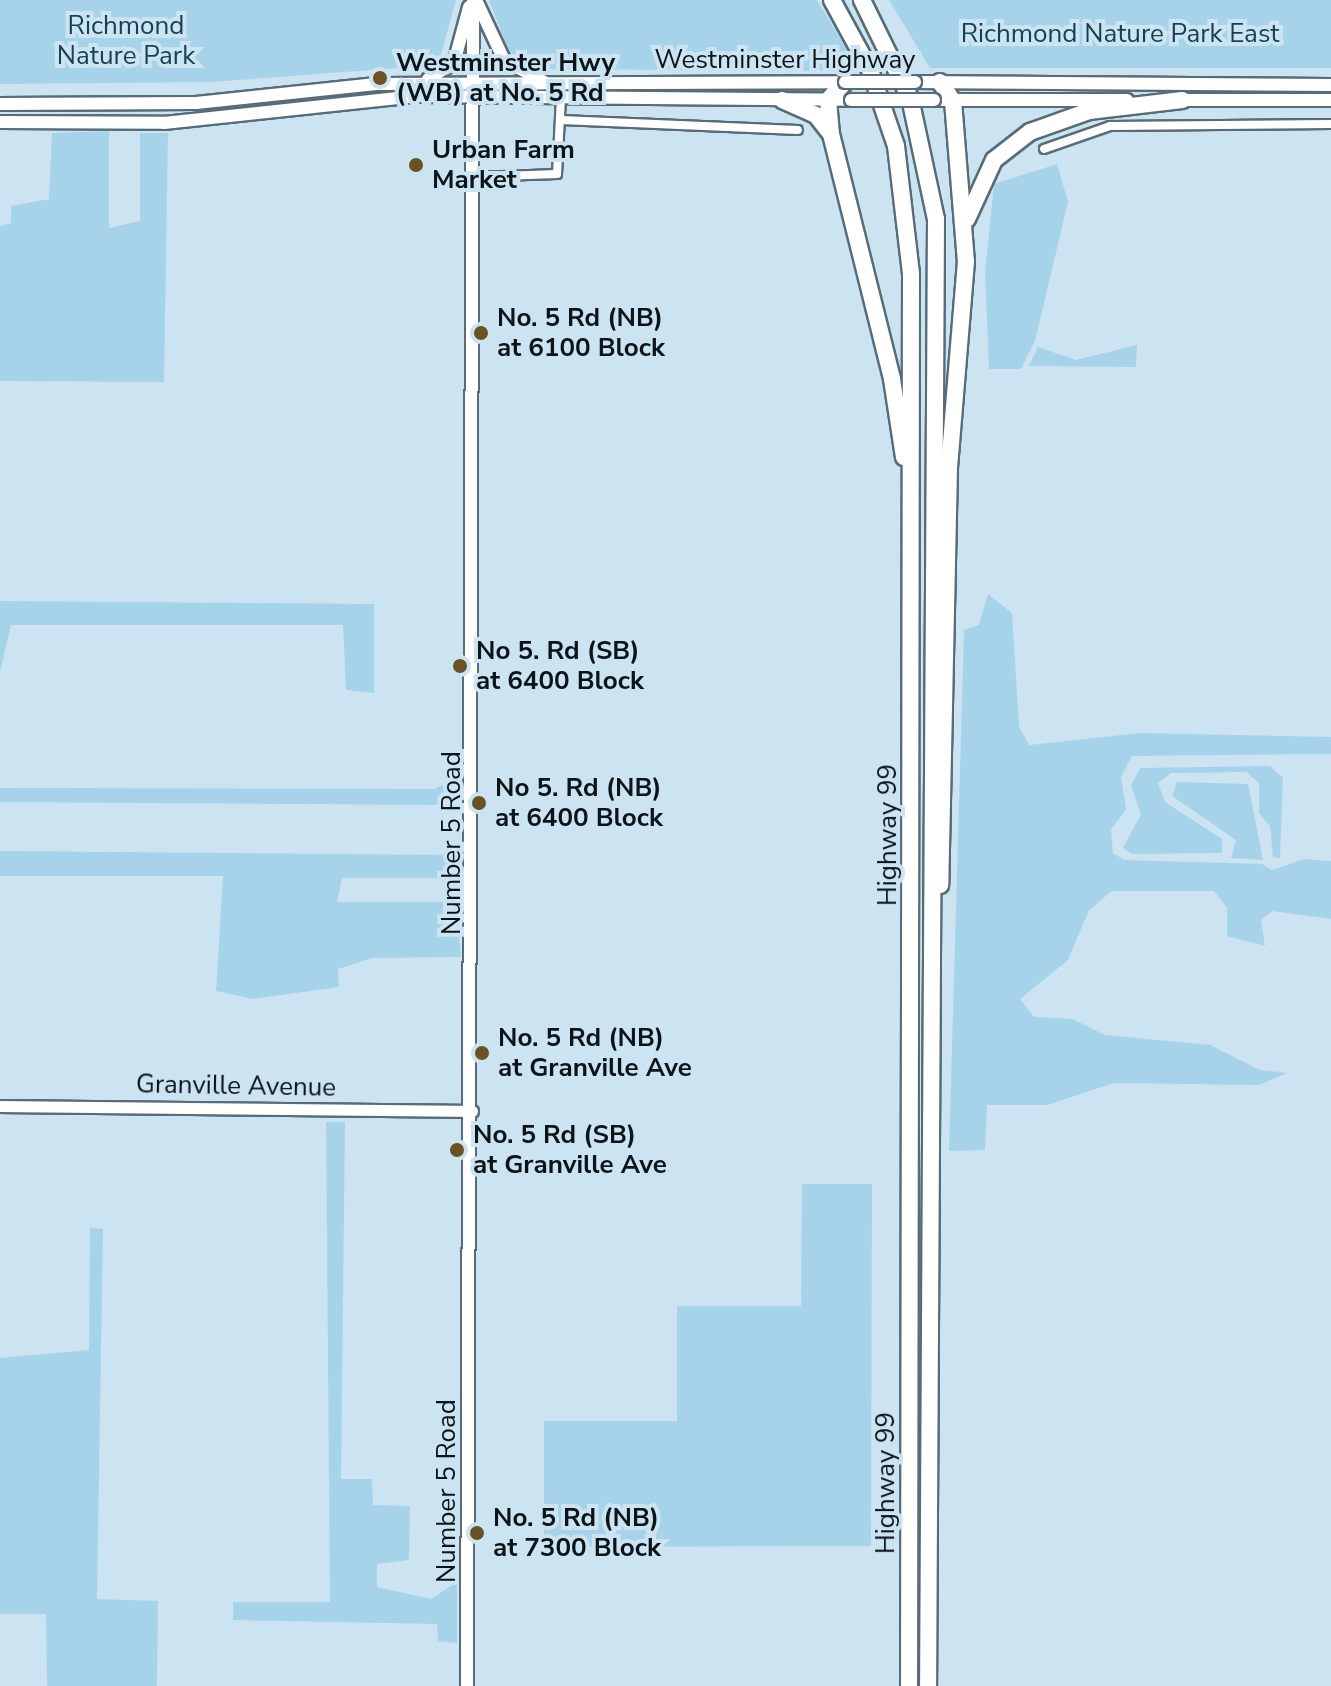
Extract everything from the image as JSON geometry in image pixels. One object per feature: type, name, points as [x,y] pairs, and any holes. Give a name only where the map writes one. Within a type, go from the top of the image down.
[{"type":"highway","name":"Highway 99","points":[[832,0],[884,105],[906,194],[912,489],[909,1686]]},
{"type":"highway","name":"Highway 99","points":[[862,0],[910,98],[936,219],[928,1686]]},
{"type":"highway","points":[[845,82],[828,100],[831,134],[912,489]]},
{"type":"highway","points":[[931,958],[948,752],[949,467],[965,228],[953,101],[933,82]]},
{"type":"highway","points":[[782,100],[816,115],[831,134]]},
{"type":"highway","points":[[965,228],[994,160],[1030,132],[1089,111],[1182,100]]},
{"type":"main road","points":[[473,0],[504,60],[546,83]]},
{"type":"main road","points":[[418,84],[454,63],[473,0]]},
{"type":"main road","name":"Number 5 Road","points":[[467,1686],[472,1111],[473,0]]},
{"type":"main road","name":"Westminster Highway","points":[[0,122],[164,123],[353,100],[546,83],[1331,85]]},
{"type":"main road","name":"Westminster Highway","points":[[0,104],[196,103],[418,84],[561,97],[953,101],[1331,100]]},
{"type":"street","points":[[474,177],[553,177],[561,97]]},
{"type":"street","points":[[561,120],[798,130]]},
{"type":"street","points":[[1044,149],[1060,138],[1120,125],[1331,124]]},
{"type":"street","name":"Granville Avenue","points":[[0,1106],[472,1111]]},
{"type":"green space","name":"Richmond Nature Park","points":[[0,0],[456,0],[438,65],[212,82],[0,84]]},
{"type":"green space","points":[[489,0],[817,0],[860,71],[536,69],[509,52]]},
{"type":"green space","name":"Richmond Nature Park East","points":[[889,0],[1331,0],[1331,68],[930,68]]},
{"type":"green space","points":[[109,131],[109,228],[140,221],[140,133],[168,133],[164,382],[0,381],[0,226],[11,223],[11,206],[49,199],[52,133]]},
{"type":"green space","points":[[1057,164],[1068,202],[1035,341],[1021,369],[989,369],[985,272],[994,184]]},
{"type":"green space","points":[[1137,345],[1136,367],[1029,366],[1038,347],[1076,360]]},
{"type":"green space","points":[[988,594],[1012,613],[1019,726],[1029,745],[1140,733],[1331,737],[1331,754],[1132,756],[1121,777],[1126,809],[1111,830],[1113,853],[1124,860],[1262,864],[1272,870],[1304,859],[1331,861],[1331,919],[1272,911],[1261,920],[1265,946],[1227,936],[1227,908],[1214,891],[1112,891],[1089,910],[1068,960],[1020,999],[1034,1017],[1073,1019],[1105,1035],[1210,1045],[1260,1070],[1287,1073],[1259,1085],[1114,1083],[1047,1105],[987,1105],[985,1150],[949,1151],[964,630],[979,625]]},
{"type":"green space","points":[[0,601],[374,604],[374,693],[346,690],[343,625],[11,625],[0,672]]},
{"type":"green space","points":[[1270,766],[1283,778],[1280,858],[1273,857],[1270,826],[1259,813],[1259,783],[1246,772],[1171,773],[1158,783],[1165,802],[1222,839],[1222,853],[1132,854],[1123,848],[1141,814],[1131,786],[1140,768]]},
{"type":"green space","points":[[457,776],[458,805],[0,802],[0,788],[435,789]]},
{"type":"green space","points":[[1177,782],[1248,784],[1263,860],[1231,858],[1236,840],[1172,796]]},
{"type":"green space","points":[[0,851],[455,855],[455,878],[342,878],[337,902],[456,902],[461,957],[372,958],[338,969],[339,987],[253,999],[216,991],[223,876],[0,876]]},
{"type":"green space","points":[[326,1122],[345,1122],[341,1479],[372,1479],[373,1505],[410,1506],[409,1560],[377,1564],[377,1587],[431,1599],[457,1582],[457,1643],[438,1641],[437,1624],[233,1620],[233,1602],[330,1602]]},
{"type":"green space","points":[[802,1184],[872,1184],[871,1546],[544,1547],[544,1421],[677,1421],[677,1306],[801,1306]]},
{"type":"green space","points":[[90,1228],[103,1229],[97,1599],[158,1601],[157,1686],[47,1686],[46,1614],[0,1614],[0,1358],[89,1350]]},
{"type":"place","name":"Westminster Hwy (WB) at No. 5 Rd","points":[[380,78]]},
{"type":"place","name":"Urban Farm Market","points":[[416,165]]},
{"type":"place","name":"No. 5 Rd (NB) at 6100 Block","points":[[481,333]]},
{"type":"place","name":"No 5. Rd (SB) at 6400 Block","points":[[460,666]]},
{"type":"place","name":"No 5. Rd (NB) at 6400 Block","points":[[479,803]]},
{"type":"place","name":"No. 5 Rd (NB) at Granville Ave","points":[[482,1053]]},
{"type":"place","name":"No. 5 Rd (SB) at Granville Ave","points":[[457,1150]]},
{"type":"place","name":"No. 5 Rd (NB) at 7300 Block","points":[[477,1533]]}]
